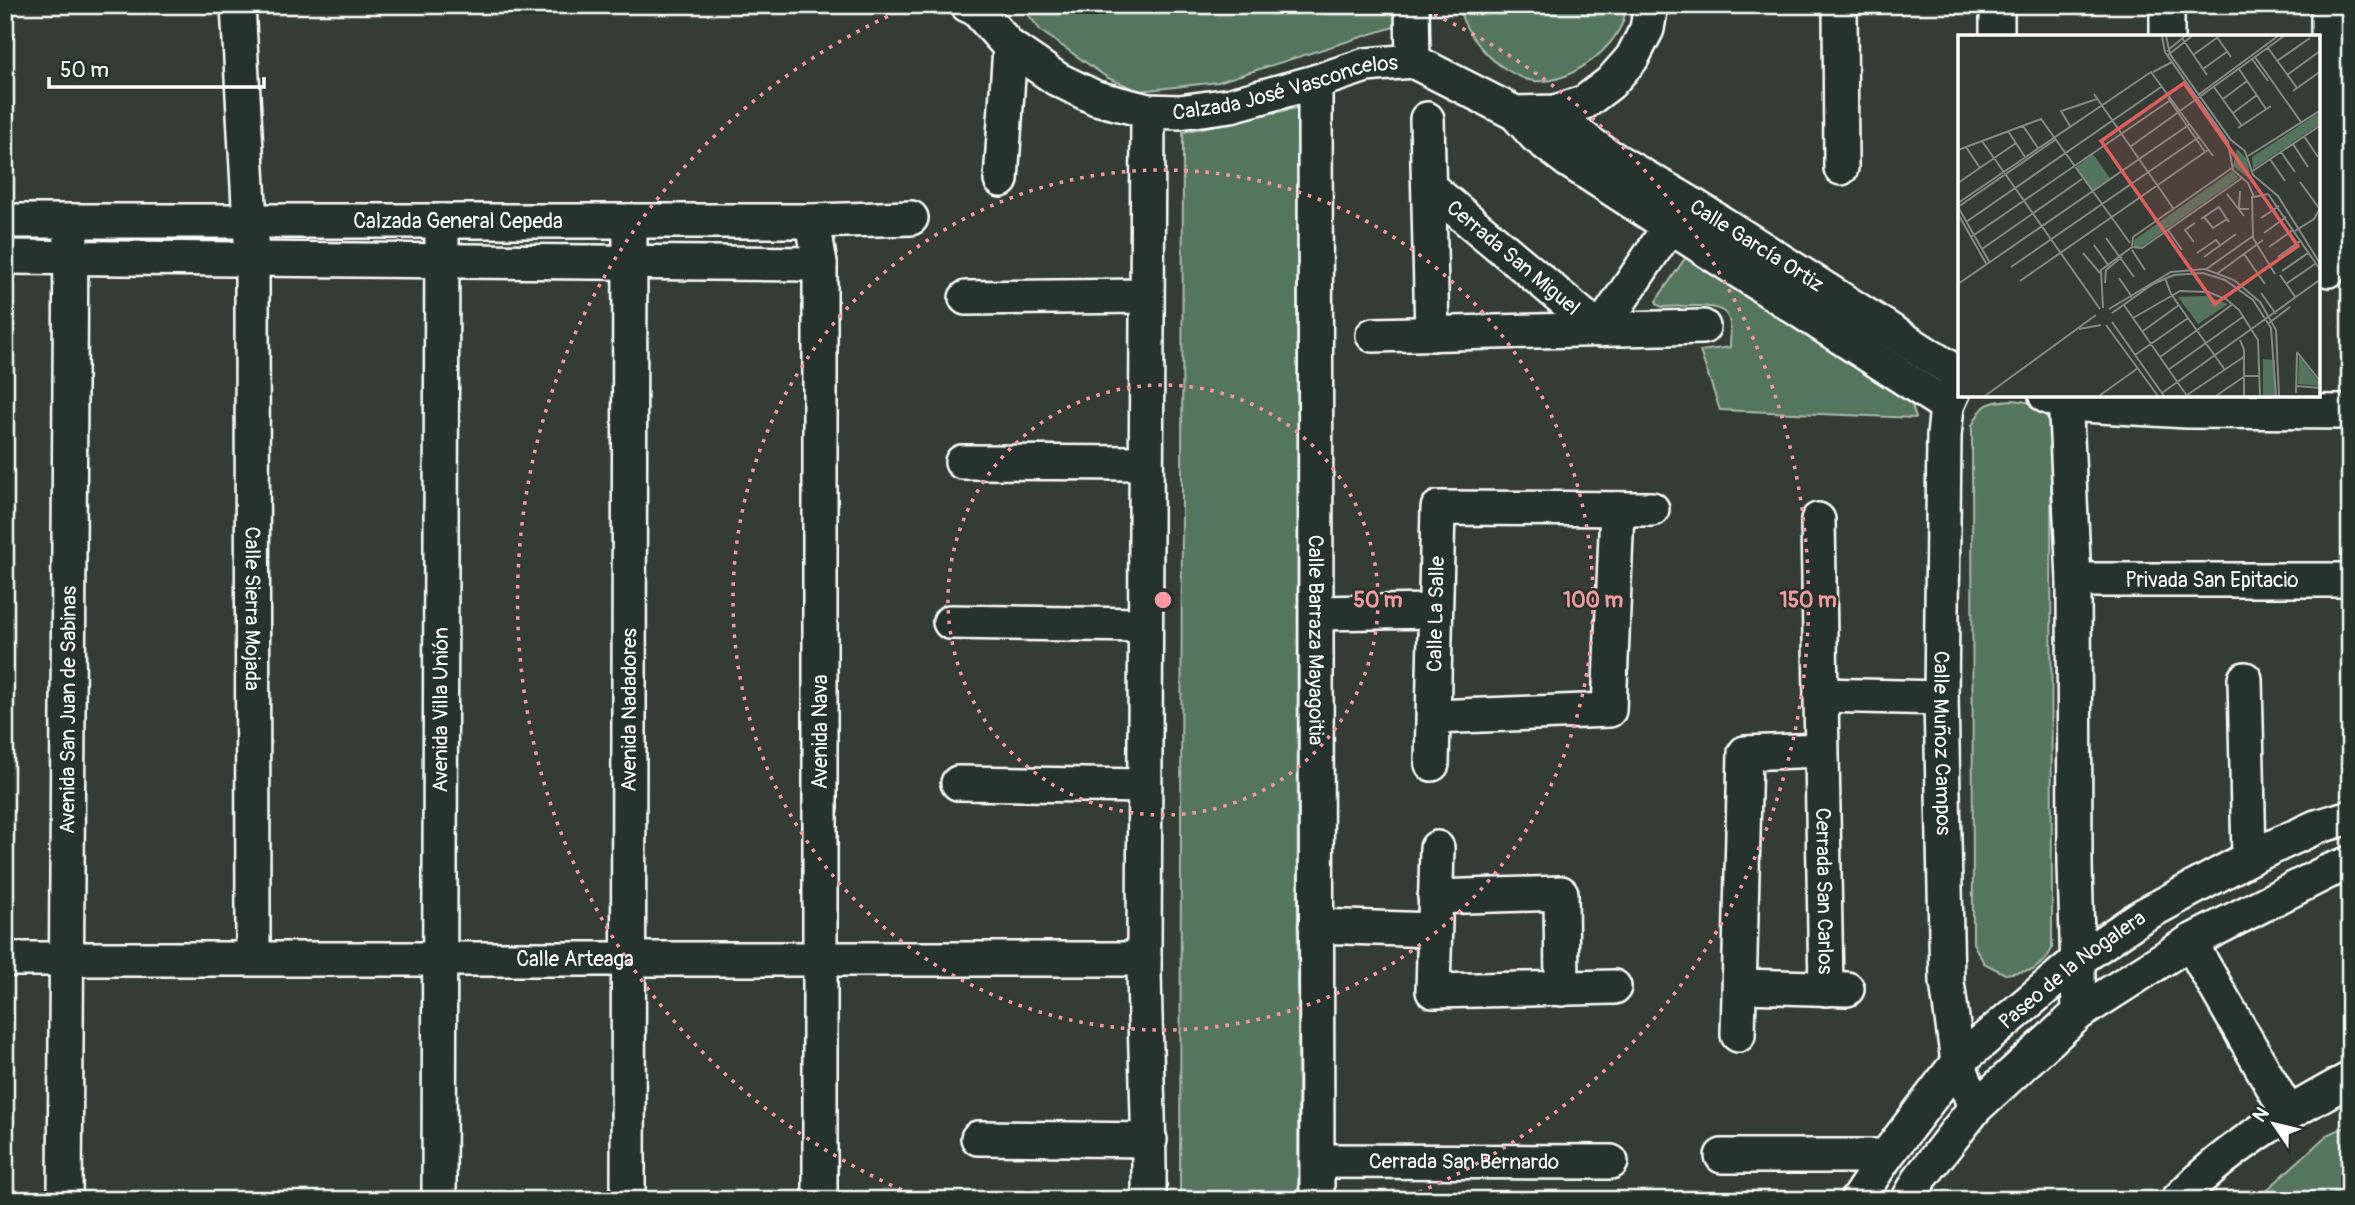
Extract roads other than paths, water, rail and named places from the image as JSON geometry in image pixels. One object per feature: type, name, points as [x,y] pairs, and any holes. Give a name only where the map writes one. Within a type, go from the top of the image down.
[{"type":"street","name":"Calle Sierra Mojada","points":[[238,5],[252,259],[253,958]]},
{"type":"street","points":[[1412,5],[1413,61]]},
{"type":"street","name":"Calzada José Vasconcelos","points":[[973,6],[1010,47],[1056,79],[1096,98],[1148,111],[1178,112],[1231,104],[1315,82],[1366,65],[1413,61],[1515,113],[1556,112],[1585,102],[1610,83],[1632,58],[1647,29],[1651,5]]},
{"type":"street","points":[[1840,5],[1841,168]]},
{"type":"street","points":[[1997,5],[1997,35]]},
{"type":"street","points":[[2167,5],[2167,35]]},
{"type":"street","points":[[2328,5],[2329,270]]},
{"type":"street","points":[[1001,180],[1010,47]]},
{"type":"street","name":"Calle Barraza Mayagoitia","points":[[1315,82],[1317,1200]]},
{"type":"street","points":[[1148,111],[1144,463],[1144,958],[1150,1140],[1149,1200]]},
{"type":"street","name":"Calle García Ortiz","points":[[1556,112],[1590,144],[1686,201],[1958,389]]},
{"type":"street","name":"Calle García Ortiz","points":[[1515,113],[1536,136],[1569,161],[1670,226],[1958,389]]},
{"type":"street","name":"Cerrada San Miguel","points":[[1427,119],[1432,334]]},
{"type":"street","name":"Cerrada San Miguel","points":[[1429,187],[1600,330]]},
{"type":"street","name":"Calzada General Cepeda","points":[[5,221],[813,222],[911,219]]},
{"type":"street","name":"Avenida San Juan de Sabinas","points":[[65,1200],[71,221]]},
{"type":"street","name":"Avenida Villa Unión","points":[[439,1200],[442,221]]},
{"type":"street","name":"Avenida Nadadores","points":[[628,1200],[630,221]]},
{"type":"street","name":"Avenida Nava","points":[[813,222],[820,264],[820,1200]]},
{"type":"street","name":"Calle García Ortiz","points":[[1600,330],[1670,226]]},
{"type":"street","name":"Calzada General Cepeda","points":[[5,257],[820,264]]},
{"type":"street","points":[[966,298],[1146,296]]},
{"type":"street","name":"Cerrada San Miguel","points":[[1373,335],[1703,327]]},
{"type":"street","name":"Calle Muñoz Campos","points":[[1958,389],[1944,436],[1941,698],[1947,982],[1958,1062],[1975,1108]]},
{"type":"street","points":[[2079,1013],[2074,580],[2059,398],[2187,411],[2350,412]]},
{"type":"street","points":[[962,461],[1144,463]]},
{"type":"street","name":"Calle La Salle","points":[[1432,764],[1438,508],[1617,509]]},
{"type":"street","points":[[1434,717],[1609,710],[1617,509],[1652,509]]},
{"type":"street","name":"Cerrada San Carlos","points":[[1741,986],[1838,989],[1821,750],[1818,520]]},
{"type":"street","name":"Privada San Epitacio","points":[[2074,580],[2350,580]]},
{"type":"street","points":[[1317,613],[1435,611]]},
{"type":"street","points":[[950,622],[1144,625]]},
{"type":"street","points":[[2245,679],[2249,858]]},
{"type":"street","points":[[1821,695],[1941,698]]},
{"type":"street","points":[[1738,1035],[1745,753],[1821,750]]},
{"type":"street","points":[[958,783],[1144,786]]},
{"type":"street","name":"Paseo de la Nogalera","points":[[1857,1200],[1886,1156],[1958,1062],[2077,960],[2142,916],[2249,858],[2316,827],[2350,817]]},
{"type":"street","points":[[1437,848],[1433,991],[1614,987]]},
{"type":"street","name":"Paseo de la Nogalera","points":[[1908,1200],[1921,1177],[1975,1108],[2079,1013],[2190,942],[2327,872],[2350,863]]},
{"type":"street","points":[[1435,897],[1561,893],[1562,989]]},
{"type":"street","points":[[1316,926],[1434,930]]},
{"type":"street","points":[[2190,942],[2288,1113]]},
{"type":"street","name":"Calle Arteaga","points":[[5,959],[1144,958]]},
{"type":"street","points":[[2178,1200],[2190,1186],[2251,1138],[2288,1113],[2350,1079]]},
{"type":"street","points":[[978,1138],[1150,1140]]},
{"type":"street","points":[[1722,1156],[1886,1156]]},
{"type":"street","name":"Cerrada San Bernardo","points":[[1317,1161],[1611,1161]]}]
